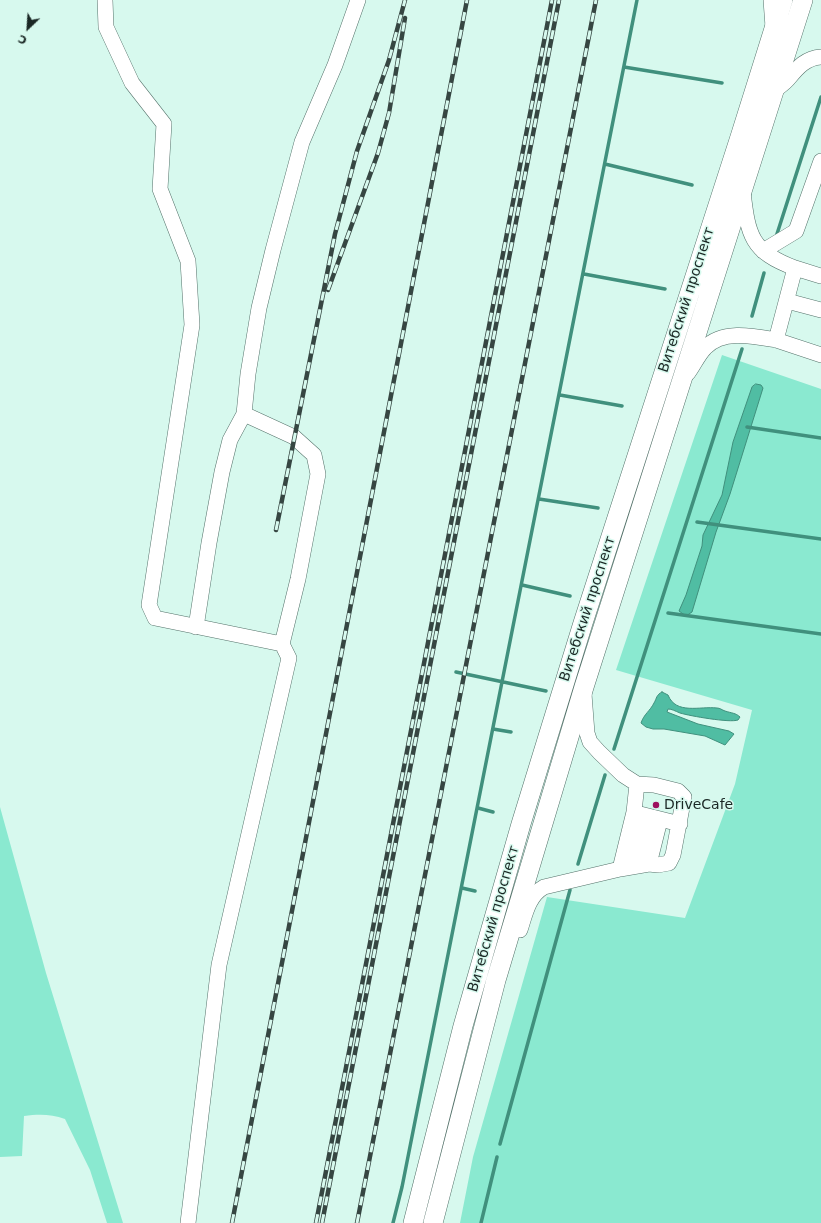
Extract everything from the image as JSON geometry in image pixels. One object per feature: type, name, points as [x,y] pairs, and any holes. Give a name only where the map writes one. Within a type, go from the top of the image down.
[{"type":"main road","name":"Витебский проспект","points":[[413,1223],[463,1026],[521,824],[783,0]]},
{"type":"main road","name":"Витебский проспект","points":[[433,1223],[496,980],[584,687],[803,0]]},
{"type":"street","points":[[105,0],[106,27],[132,83],[164,124],[160,189],[188,261],[192,325],[149,605],[155,618],[282,644]]},
{"type":"street","points":[[196,627],[209,543],[228,446],[244,414],[248,374],[259,308],[273,250],[302,142],[335,65],[358,0]]},
{"type":"street","points":[[771,0],[773,31]]},
{"type":"street","points":[[774,91],[802,64],[813,58],[821,57]]},
{"type":"street","points":[[763,251],[796,231],[821,161]]},
{"type":"street","points":[[743,188],[749,230],[753,239],[763,251],[782,264],[821,276]]},
{"type":"street","points":[[776,340],[795,268]]},
{"type":"street","points":[[787,301],[821,310]]},
{"type":"street","points":[[680,386],[705,347],[722,338],[741,335],[776,340],[821,355]]},
{"type":"street","points":[[188,1223],[220,965],[289,658],[282,644],[298,579],[318,474],[314,455],[294,438],[244,414]]},
{"type":"street","points":[[496,980],[515,942],[530,901],[540,890],[551,885],[627,868],[649,864],[658,865],[669,863],[673,855],[684,797],[678,791],[654,785],[637,784],[623,775],[599,752],[590,742],[587,733],[584,687]]},
{"type":"street","points":[[637,784],[646,816],[649,864]]},
{"type":"street","points":[[646,816],[680,824]]},
{"type":"street","points":[[627,868],[646,816]]},
{"type":"shaded area","points":[[722,355],[821,389],[821,1223],[460,1223],[473,1157],[547,897],[685,918],[735,784],[752,710],[616,670]]},
{"type":"shaded area","points":[[756,384],[761,385],[763,388],[730,494],[716,532],[692,612],[686,616],[679,611],[686,595],[702,546],[703,535],[722,495],[733,442],[752,387]]},
{"type":"shaded area","points":[[662,692],[668,695],[677,705],[683,707],[718,708],[737,715],[740,717],[738,720],[727,721],[692,716],[669,709],[667,712],[698,724],[729,731],[734,734],[725,745],[705,736],[646,727],[641,723],[642,720],[658,695]]},
{"type":"shaded area","points":[[0,807],[46,973],[123,1223],[107,1223],[90,1170],[65,1119],[45,1115],[24,1116],[22,1156],[0,1157]]},
{"type":"waterway","points":[[393,1223],[402,1187],[637,0]]},
{"type":"waterway","points":[[624,67],[722,83]]},
{"type":"waterway","points":[[776,237],[821,97]]},
{"type":"waterway","points":[[605,164],[692,185]]},
{"type":"waterway","points":[[752,316],[764,273]]},
{"type":"waterway","points":[[584,274],[665,289]]},
{"type":"waterway","points":[[614,749],[742,349]]},
{"type":"waterway","points":[[560,395],[622,406]]},
{"type":"waterway","points":[[747,427],[821,438]]},
{"type":"waterway","points":[[539,499],[598,508]]},
{"type":"waterway","points":[[697,522],[821,539]]},
{"type":"waterway","points":[[522,585],[570,596]]},
{"type":"waterway","points":[[668,613],[821,634]]},
{"type":"waterway","points":[[456,672],[546,691]]},
{"type":"waterway","points":[[493,729],[511,732]]},
{"type":"waterway","points":[[578,864],[605,775]]},
{"type":"waterway","points":[[478,808],[493,812]]},
{"type":"waterway","points":[[462,888],[475,891]]},
{"type":"waterway","points":[[500,1144],[570,890]]},
{"type":"waterway","points":[[481,1223],[497,1157]]},
{"type":"railway","points":[[276,530],[335,234],[357,151],[389,60],[405,0]]},
{"type":"railway","points":[[232,1223],[467,0]]},
{"type":"railway","points":[[316,1223],[552,0]]},
{"type":"railway","points":[[322,1223],[559,0]]},
{"type":"railway","points":[[357,1223],[596,0]]},
{"type":"railway","points":[[328,290],[378,153],[389,113],[405,18]]},
{"type":"place","name":"DriveCafe","points":[[656,805]]}]
